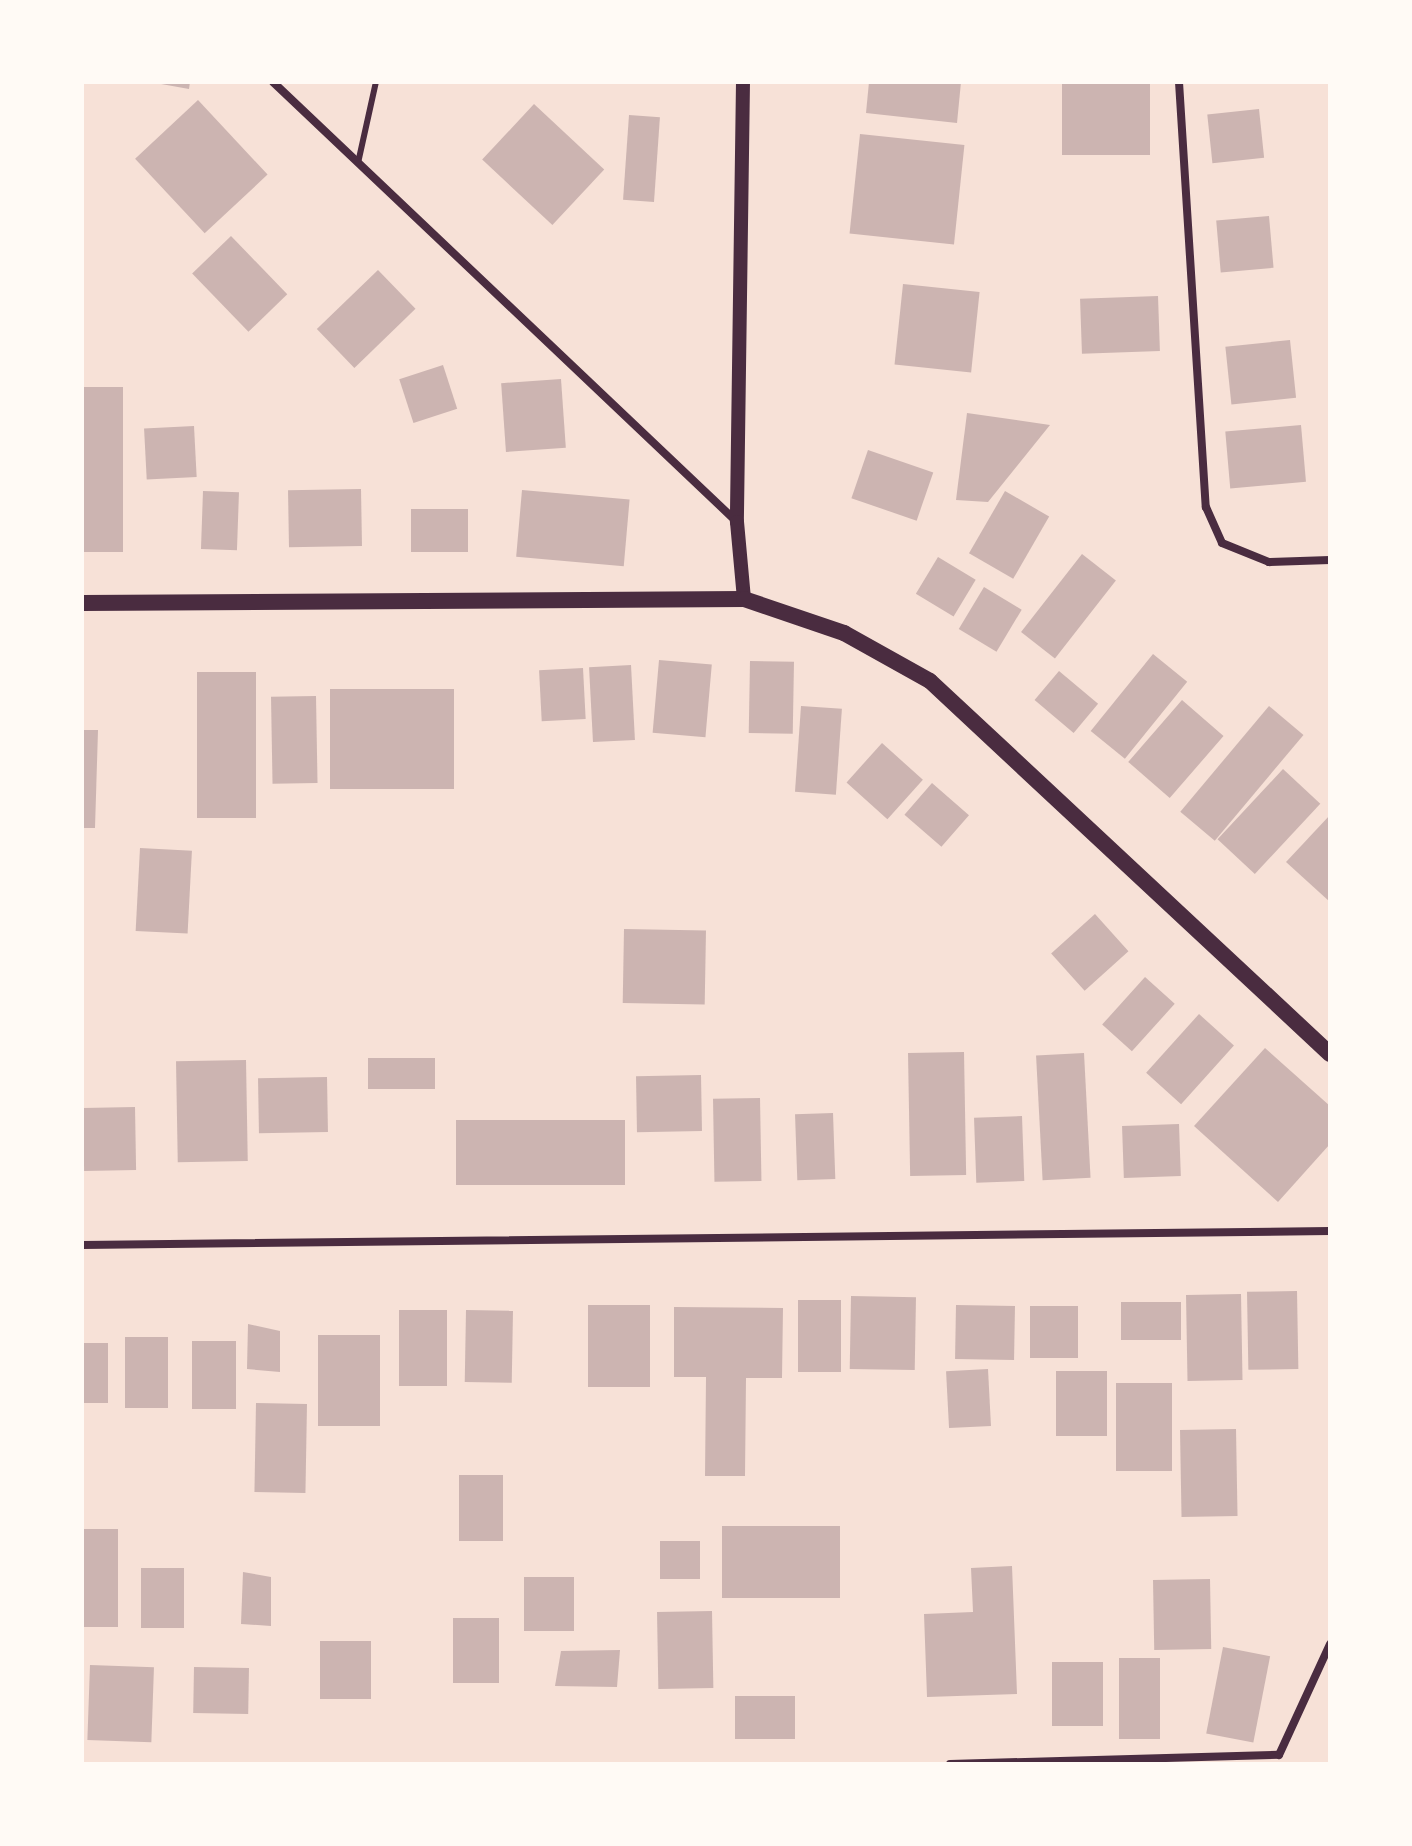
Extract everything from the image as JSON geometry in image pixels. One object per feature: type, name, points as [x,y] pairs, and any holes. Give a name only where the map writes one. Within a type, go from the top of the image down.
[{"type":"main road","points":[[82,603],[744,599],[844,633],[930,681],[1330,1054]]},
{"type":"street","points":[[273,82],[737,522]]},
{"type":"street","points":[[743,82],[737,522],[744,599]]},
{"type":"street","points":[[1179,82],[1206,507],[1222,543],[1269,562],[1330,560]]},
{"type":"street","points":[[82,1245],[1330,1231]]},
{"type":"street","points":[[950,1764],[1227,1760],[1279,1755],[1330,1644]]},
{"type":"lane","points":[[358,163],[376,82]]},
{"type":"building","points":[[150,82],[190,82],[189,89]]},
{"type":"building","points":[[869,82],[961,82],[957,123],[866,113]]},
{"type":"building","points":[[1062,82],[1150,82],[1150,155],[1062,155]]},
{"type":"building","points":[[198,100],[268,175],[205,233],[135,159]]},
{"type":"building","points":[[534,104],[604,169],[552,225],[482,160]]},
{"type":"building","points":[[1259,109],[1264,158],[1212,163],[1207,114]]},
{"type":"building","points":[[629,115],[660,117],[654,202],[623,200]]},
{"type":"building","points":[[860,134],[964,145],[954,244],[850,233]]},
{"type":"building","points":[[1269,216],[1274,268],[1221,272],[1216,221]]},
{"type":"building","points":[[231,236],[287,294],[248,332],[192,274]]},
{"type":"building","points":[[378,270],[416,309],[354,368],[317,329]]},
{"type":"building","points":[[903,284],[980,292],[971,373],[895,365]]},
{"type":"building","points":[[1158,296],[1160,351],[1082,354],[1080,299]]},
{"type":"building","points":[[1290,340],[1296,398],[1231,404],[1225,347]]},
{"type":"building","points":[[443,365],[457,409],[413,423],[399,379]]},
{"type":"building","points":[[561,379],[566,448],[506,452],[501,383]]},
{"type":"building","points":[[82,387],[123,387],[123,552],[82,552]]},
{"type":"building","points":[[967,413],[1050,425],[988,502],[956,500]]},
{"type":"building","points":[[1301,425],[1306,482],[1230,488],[1225,432]]},
{"type":"building","points":[[194,426],[197,477],[147,480],[144,429]]},
{"type":"building","points":[[868,450],[933,472],[917,521],[851,498]]},
{"type":"building","points":[[361,489],[362,546],[289,547],[288,490]]},
{"type":"building","points":[[522,490],[630,499],[624,566],[516,557]]},
{"type":"building","points":[[203,491],[239,492],[237,550],[201,549]]},
{"type":"building","points":[[1005,491],[1049,516],[1013,579],[969,553]]},
{"type":"building","points":[[411,509],[468,509],[468,552],[411,552]]},
{"type":"building","points":[[1082,554],[1116,580],[1055,658],[1021,632]]},
{"type":"building","points":[[938,557],[976,580],[954,617],[916,594]]},
{"type":"building","points":[[984,587],[1022,610],[996,652],[959,629]]},
{"type":"building","points":[[1153,654],[1187,682],[1125,759],[1091,731]]},
{"type":"building","points":[[659,660],[712,665],[705,737],[653,733]]},
{"type":"building","points":[[750,661],[794,662],[793,734],[749,733]]},
{"type":"building","points":[[631,665],[635,740],[593,742],[589,667]]},
{"type":"building","points":[[583,668],[586,719],[542,721],[539,670]]},
{"type":"building","points":[[1059,671],[1098,704],[1074,733],[1035,700]]},
{"type":"building","points":[[197,672],[256,672],[256,818],[197,818]]},
{"type":"building","points":[[330,689],[454,689],[454,789],[330,789]]},
{"type":"building","points":[[316,696],[318,783],[273,784],[271,697]]},
{"type":"building","points":[[1182,700],[1224,736],[1170,798],[1128,762]]},
{"type":"building","points":[[801,706],[842,709],[836,795],[795,792]]},
{"type":"building","points":[[1269,706],[1303,735],[1215,841],[1180,812]]},
{"type":"building","points":[[82,730],[98,730],[95,828],[82,828]]},
{"type":"building","points":[[882,743],[923,780],[887,819],[847,782]]},
{"type":"building","points":[[1283,769],[1320,804],[1255,874],[1218,839]]},
{"type":"building","points":[[932,783],[969,815],[941,847],[904,815]]},
{"type":"building","points":[[1330,815],[1330,902],[1286,862]]},
{"type":"building","points":[[140,848],[192,851],[188,934],[136,931]]},
{"type":"building","points":[[1095,914],[1128,951],[1085,991],[1051,953]]},
{"type":"building","points":[[624,929],[706,930],[705,1004],[623,1003]]},
{"type":"building","points":[[1145,977],[1175,1004],[1132,1051],[1102,1025]]},
{"type":"building","points":[[1199,1014],[1234,1045],[1181,1104],[1146,1073]]},
{"type":"building","points":[[1265,1048],[1330,1106],[1330,1144],[1278,1202],[1194,1126]]},
{"type":"building","points":[[964,1052],[966,1175],[910,1176],[908,1053]]},
{"type":"building","points":[[1084,1053],[1091,1178],[1043,1180],[1036,1056]]},
{"type":"building","points":[[368,1058],[435,1058],[435,1089],[368,1089]]},
{"type":"building","points":[[246,1060],[248,1161],[178,1162],[176,1061]]},
{"type":"building","points":[[701,1075],[702,1131],[637,1132],[636,1076]]},
{"type":"building","points":[[327,1077],[328,1132],[259,1133],[258,1078]]},
{"type":"building","points":[[760,1098],[761,1181],[714,1182],[713,1099]]},
{"type":"building","points":[[135,1107],[136,1170],[84,1171],[83,1108]]},
{"type":"building","points":[[833,1113],[835,1179],[797,1180],[795,1114]]},
{"type":"building","points":[[1022,1116],[1024,1181],[976,1183],[974,1118]]},
{"type":"building","points":[[456,1120],[625,1120],[625,1185],[456,1185]]},
{"type":"building","points":[[1179,1124],[1181,1176],[1124,1178],[1122,1126]]},
{"type":"building","points":[[1297,1291],[1298,1369],[1248,1370],[1247,1292]]},
{"type":"building","points":[[1241,1294],[1243,1380],[1188,1381],[1186,1295]]},
{"type":"building","points":[[851,1296],[916,1297],[915,1370],[850,1369]]},
{"type":"building","points":[[798,1300],[841,1300],[841,1372],[798,1372]]},
{"type":"building","points":[[1121,1302],[1181,1302],[1181,1340],[1121,1340]]},
{"type":"building","points":[[588,1305],[650,1305],[650,1387],[588,1387]]},
{"type":"building","points":[[956,1305],[1015,1306],[1014,1360],[955,1359]]},
{"type":"building","points":[[1030,1306],[1078,1306],[1078,1358],[1030,1358]]},
{"type":"building","points":[[674,1307],[783,1308],[782,1378],[746,1378],[745,1476],[705,1476],[706,1377],[674,1377]]},
{"type":"building","points":[[399,1310],[447,1310],[447,1386],[399,1386]]},
{"type":"building","points":[[466,1310],[513,1311],[512,1383],[465,1382]]},
{"type":"building","points":[[248,1324],[280,1331],[280,1372],[247,1369]]},
{"type":"building","points":[[318,1335],[380,1335],[380,1426],[318,1426]]},
{"type":"building","points":[[125,1337],[168,1337],[168,1408],[125,1408]]},
{"type":"building","points":[[192,1341],[236,1341],[236,1409],[192,1409]]},
{"type":"building","points":[[82,1343],[108,1343],[108,1403],[82,1403]]},
{"type":"building","points":[[988,1369],[991,1426],[949,1428],[946,1371]]},
{"type":"building","points":[[1056,1371],[1107,1371],[1107,1436],[1056,1436]]},
{"type":"building","points":[[1116,1383],[1172,1383],[1172,1471],[1116,1471]]},
{"type":"building","points":[[256,1403],[307,1404],[305,1493],[254,1492]]},
{"type":"building","points":[[1236,1429],[1238,1516],[1182,1517],[1180,1430]]},
{"type":"building","points":[[459,1475],[503,1475],[503,1541],[459,1541]]},
{"type":"building","points":[[722,1526],[840,1526],[840,1598],[722,1598]]},
{"type":"building","points":[[82,1529],[118,1529],[118,1627],[82,1627]]},
{"type":"building","points":[[660,1541],[700,1541],[700,1579],[660,1579]]},
{"type":"building","points":[[1012,1566],[1017,1694],[927,1697],[924,1614],[973,1612],[971,1568]]},
{"type":"building","points":[[141,1568],[184,1568],[184,1628],[141,1628]]},
{"type":"building","points":[[243,1572],[271,1577],[271,1626],[241,1624]]},
{"type":"building","points":[[524,1577],[574,1577],[574,1631],[524,1631]]},
{"type":"building","points":[[1210,1579],[1211,1649],[1154,1650],[1153,1580]]},
{"type":"building","points":[[712,1611],[713,1688],[658,1689],[657,1612]]},
{"type":"building","points":[[453,1618],[499,1618],[499,1683],[453,1683]]},
{"type":"building","points":[[320,1641],[371,1641],[371,1699],[320,1699]]},
{"type":"building","points":[[1223,1647],[1270,1656],[1253,1743],[1206,1733]]},
{"type":"building","points":[[620,1650],[617,1687],[555,1686],[561,1651]]},
{"type":"building","points":[[1119,1658],[1160,1658],[1160,1739],[1119,1739]]},
{"type":"building","points":[[1052,1662],[1103,1662],[1103,1726],[1052,1726]]},
{"type":"building","points":[[90,1665],[154,1667],[151,1742],[87,1740]]},
{"type":"building","points":[[194,1667],[249,1668],[248,1714],[193,1713]]},
{"type":"building","points":[[735,1696],[795,1696],[795,1739],[735,1739]]}]
